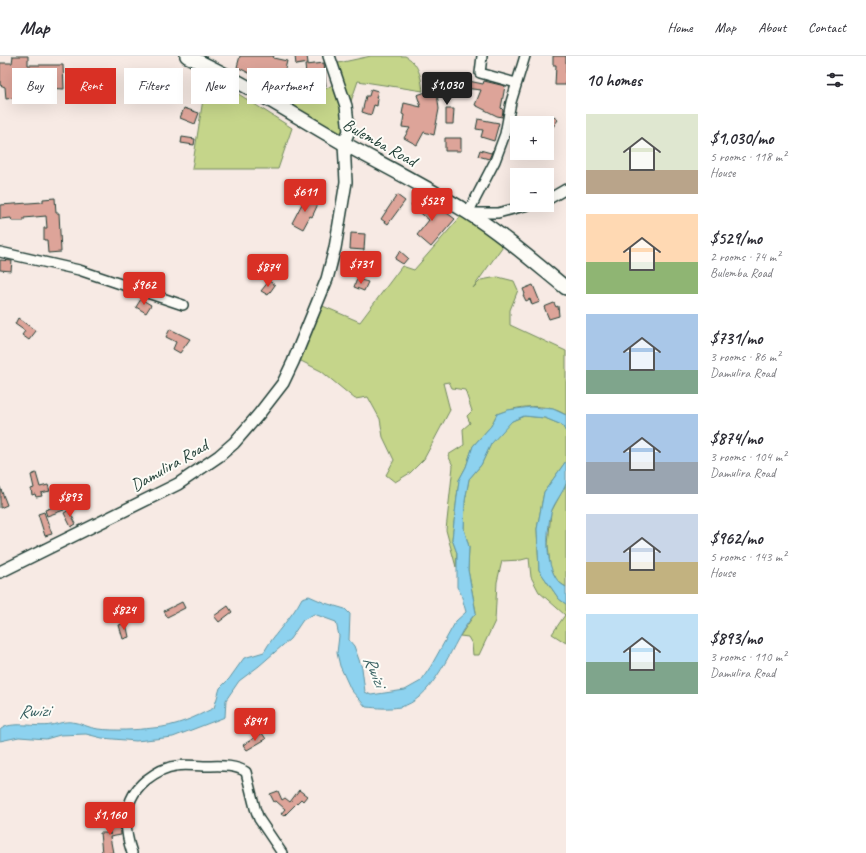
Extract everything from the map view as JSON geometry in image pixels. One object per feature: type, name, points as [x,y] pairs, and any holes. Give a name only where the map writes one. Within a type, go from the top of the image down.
[{"type":"main road","name":"Bulemba Road","points":[[187,56],[262,95],[344,143],[399,172],[468,213],[494,231],[566,288]]},
{"type":"street","name":"Damulira Road","points":[[0,572],[178,484],[219,456],[249,427],[283,383],[327,279],[335,248],[346,182],[344,143],[349,131],[348,115],[343,94],[329,56]]},
{"type":"street","points":[[482,56],[480,73],[516,84]]},
{"type":"street","points":[[510,209],[498,212],[468,213],[495,161],[505,134],[511,102],[525,56]]},
{"type":"street","points":[[554,196],[566,189]]},
{"type":"street","points":[[0,252],[79,270],[183,305]]},
{"type":"street","points":[[132,853],[126,824],[130,799],[136,789],[151,776],[168,767],[178,765],[229,766],[238,767],[246,772],[254,808],[259,819],[282,853]]},
{"type":"green space","points":[[371,56],[405,56],[410,59],[416,66],[423,91],[358,81],[349,107],[334,64]]},
{"type":"green space","points":[[333,84],[340,105],[343,119],[342,140],[276,104],[326,104],[327,88]]},
{"type":"green space","points":[[239,94],[247,99],[247,104],[254,104],[292,128],[278,169],[192,169],[202,104],[239,104]]},
{"type":"green space","points":[[463,214],[505,243],[473,288],[481,280],[498,277],[514,281],[518,290],[510,310],[510,325],[566,351],[566,415],[550,408],[541,407],[522,407],[505,411],[497,414],[491,426],[473,446],[466,467],[459,480],[452,539],[457,553],[456,567],[446,530],[453,466],[448,455],[464,445],[463,429],[470,423],[467,416],[472,411],[465,390],[452,388],[449,382],[443,383],[450,410],[424,459],[410,473],[395,482],[386,475],[394,460],[383,437],[380,419],[368,397],[355,399],[321,371],[297,359],[318,304],[360,322],[402,266],[414,270]]},
{"type":"green space","points":[[524,416],[545,418],[562,425],[566,432],[566,461],[544,492],[537,529],[539,570],[559,599],[566,604],[566,643],[552,634],[565,615],[539,592],[531,577],[529,558],[502,561],[497,582],[495,621],[479,655],[473,655],[472,644],[468,637],[460,636],[476,612],[468,570],[469,547],[464,529],[465,501],[469,479],[481,465],[491,444],[499,433],[512,421]]},
{"type":"green space","points":[[566,484],[566,587],[557,581],[550,566],[548,545],[551,512]]},
{"type":"water","points":[[531,407],[553,409],[566,415],[566,432],[562,425],[545,418],[524,416],[512,421],[491,444],[481,465],[469,479],[465,501],[464,529],[469,547],[468,570],[476,613],[463,630],[438,675],[421,696],[411,703],[396,708],[366,707],[351,690],[340,666],[337,653],[339,636],[336,622],[314,614],[303,620],[290,639],[239,681],[226,700],[225,717],[173,737],[136,741],[102,738],[86,734],[60,735],[46,739],[19,737],[0,741],[0,730],[10,725],[45,726],[69,722],[98,729],[140,729],[169,726],[185,721],[214,708],[220,688],[229,679],[244,658],[264,652],[302,598],[309,596],[345,609],[350,614],[349,640],[354,646],[362,668],[365,692],[371,695],[405,690],[421,681],[456,621],[466,612],[461,594],[457,587],[457,553],[452,539],[459,480],[466,467],[473,446],[491,426],[497,414],[508,410]]},
{"type":"water","points":[[566,461],[566,483],[554,506],[549,522],[548,554],[554,574],[559,582],[566,587],[566,604],[559,599],[539,570],[537,529],[544,492]]},
{"type":"building","points":[[13,56],[28,56],[28,65],[63,65],[64,89],[57,89],[57,68],[12,68],[12,98],[6,99],[5,87],[0,85],[0,63],[12,63]]},
{"type":"building","points":[[240,56],[274,56],[273,58],[287,61],[285,68],[247,68],[247,72],[237,67]]},
{"type":"building","points":[[295,56],[307,56],[308,63],[296,65]]},
{"type":"building","points":[[553,56],[566,56],[566,85],[555,85],[556,65],[553,65]]},
{"type":"building","points":[[324,63],[324,68],[305,68],[305,65]]},
{"type":"building","points":[[459,79],[483,84],[484,81],[505,86],[501,108],[503,110],[502,117],[475,105],[481,90],[455,87],[456,91],[437,93],[439,109],[434,135],[424,132],[417,145],[404,138],[410,128],[402,127],[404,103],[421,107],[417,95],[432,90],[431,83]]},
{"type":"building","points":[[371,89],[378,91],[376,98],[378,99],[377,106],[374,105],[371,115],[362,112],[366,96],[369,96]]},
{"type":"building","points":[[184,108],[199,113],[195,124],[180,118]]},
{"type":"building","points":[[446,109],[454,109],[453,124],[446,124]]},
{"type":"building","points":[[554,117],[558,120],[554,125]]},
{"type":"building","points":[[478,119],[499,123],[494,141],[481,137],[483,130],[476,129]]},
{"type":"building","points":[[182,137],[195,139],[194,145],[181,143]]},
{"type":"building","points":[[445,138],[461,138],[461,151],[445,151]]},
{"type":"building","points":[[480,150],[491,153],[493,150],[489,159],[478,156]]},
{"type":"building","points":[[397,195],[405,201],[388,224],[381,219]]},
{"type":"building","points":[[418,196],[437,211],[438,209],[442,212],[443,210],[455,219],[431,247],[417,235],[429,220],[411,205]]},
{"type":"building","points":[[55,198],[56,213],[59,213],[61,252],[48,253],[47,240],[44,240],[44,228],[47,228],[46,216],[24,218],[24,221],[12,221],[11,218],[0,219],[0,205],[43,202],[43,199]]},
{"type":"building","points":[[305,198],[318,204],[312,217],[310,216],[303,229],[292,223]]},
{"type":"building","points":[[351,233],[365,234],[364,250],[350,249]]},
{"type":"building","points":[[400,251],[408,258],[403,264],[395,259]]},
{"type":"building","points":[[0,260],[12,261],[11,271],[0,270]]},
{"type":"building","points":[[357,279],[368,282],[364,291],[354,287]]},
{"type":"building","points":[[269,281],[275,285],[268,295],[261,291]]},
{"type":"building","points":[[533,285],[540,302],[532,305],[530,299],[526,301],[523,295],[525,294],[523,289]]},
{"type":"building","points":[[141,299],[151,305],[146,313],[136,307]]},
{"type":"building","points":[[554,303],[556,307],[558,306],[559,316],[549,319],[544,307]]},
{"type":"building","points":[[18,318],[36,331],[29,340],[22,335],[25,331],[15,324]]},
{"type":"building","points":[[170,329],[190,339],[180,353],[173,349],[176,342],[166,337]]},
{"type":"building","points":[[36,473],[40,487],[48,485],[50,491],[41,493],[42,496],[36,497],[35,494],[32,495],[31,489],[34,488],[31,475]]},
{"type":"building","points":[[0,487],[7,505],[0,508]]},
{"type":"building","points":[[62,504],[64,510],[47,516],[45,510]]},
{"type":"building","points":[[69,510],[76,524],[71,527],[64,513]]},
{"type":"building","points":[[44,512],[52,534],[45,536],[38,514]]},
{"type":"building","points":[[182,602],[185,608],[167,617],[164,611]]},
{"type":"building","points":[[228,606],[232,612],[219,622],[214,616]]},
{"type":"building","points":[[126,623],[129,637],[123,639],[119,625]]},
{"type":"building","points":[[262,733],[266,739],[247,750],[243,745]]},
{"type":"building","points":[[299,790],[307,796],[303,801],[301,799],[284,816],[281,814],[285,809],[276,801],[274,802],[270,794],[278,791],[282,800],[285,798],[290,802]]},
{"type":"building","points":[[109,819],[120,819],[121,835],[110,837],[113,853],[102,853],[100,833],[110,833]]},
{"type":"water label","name":"Rwizi","points":[[375,671]]},
{"type":"water label","name":"Rwizi","points":[[34,711]]}]
